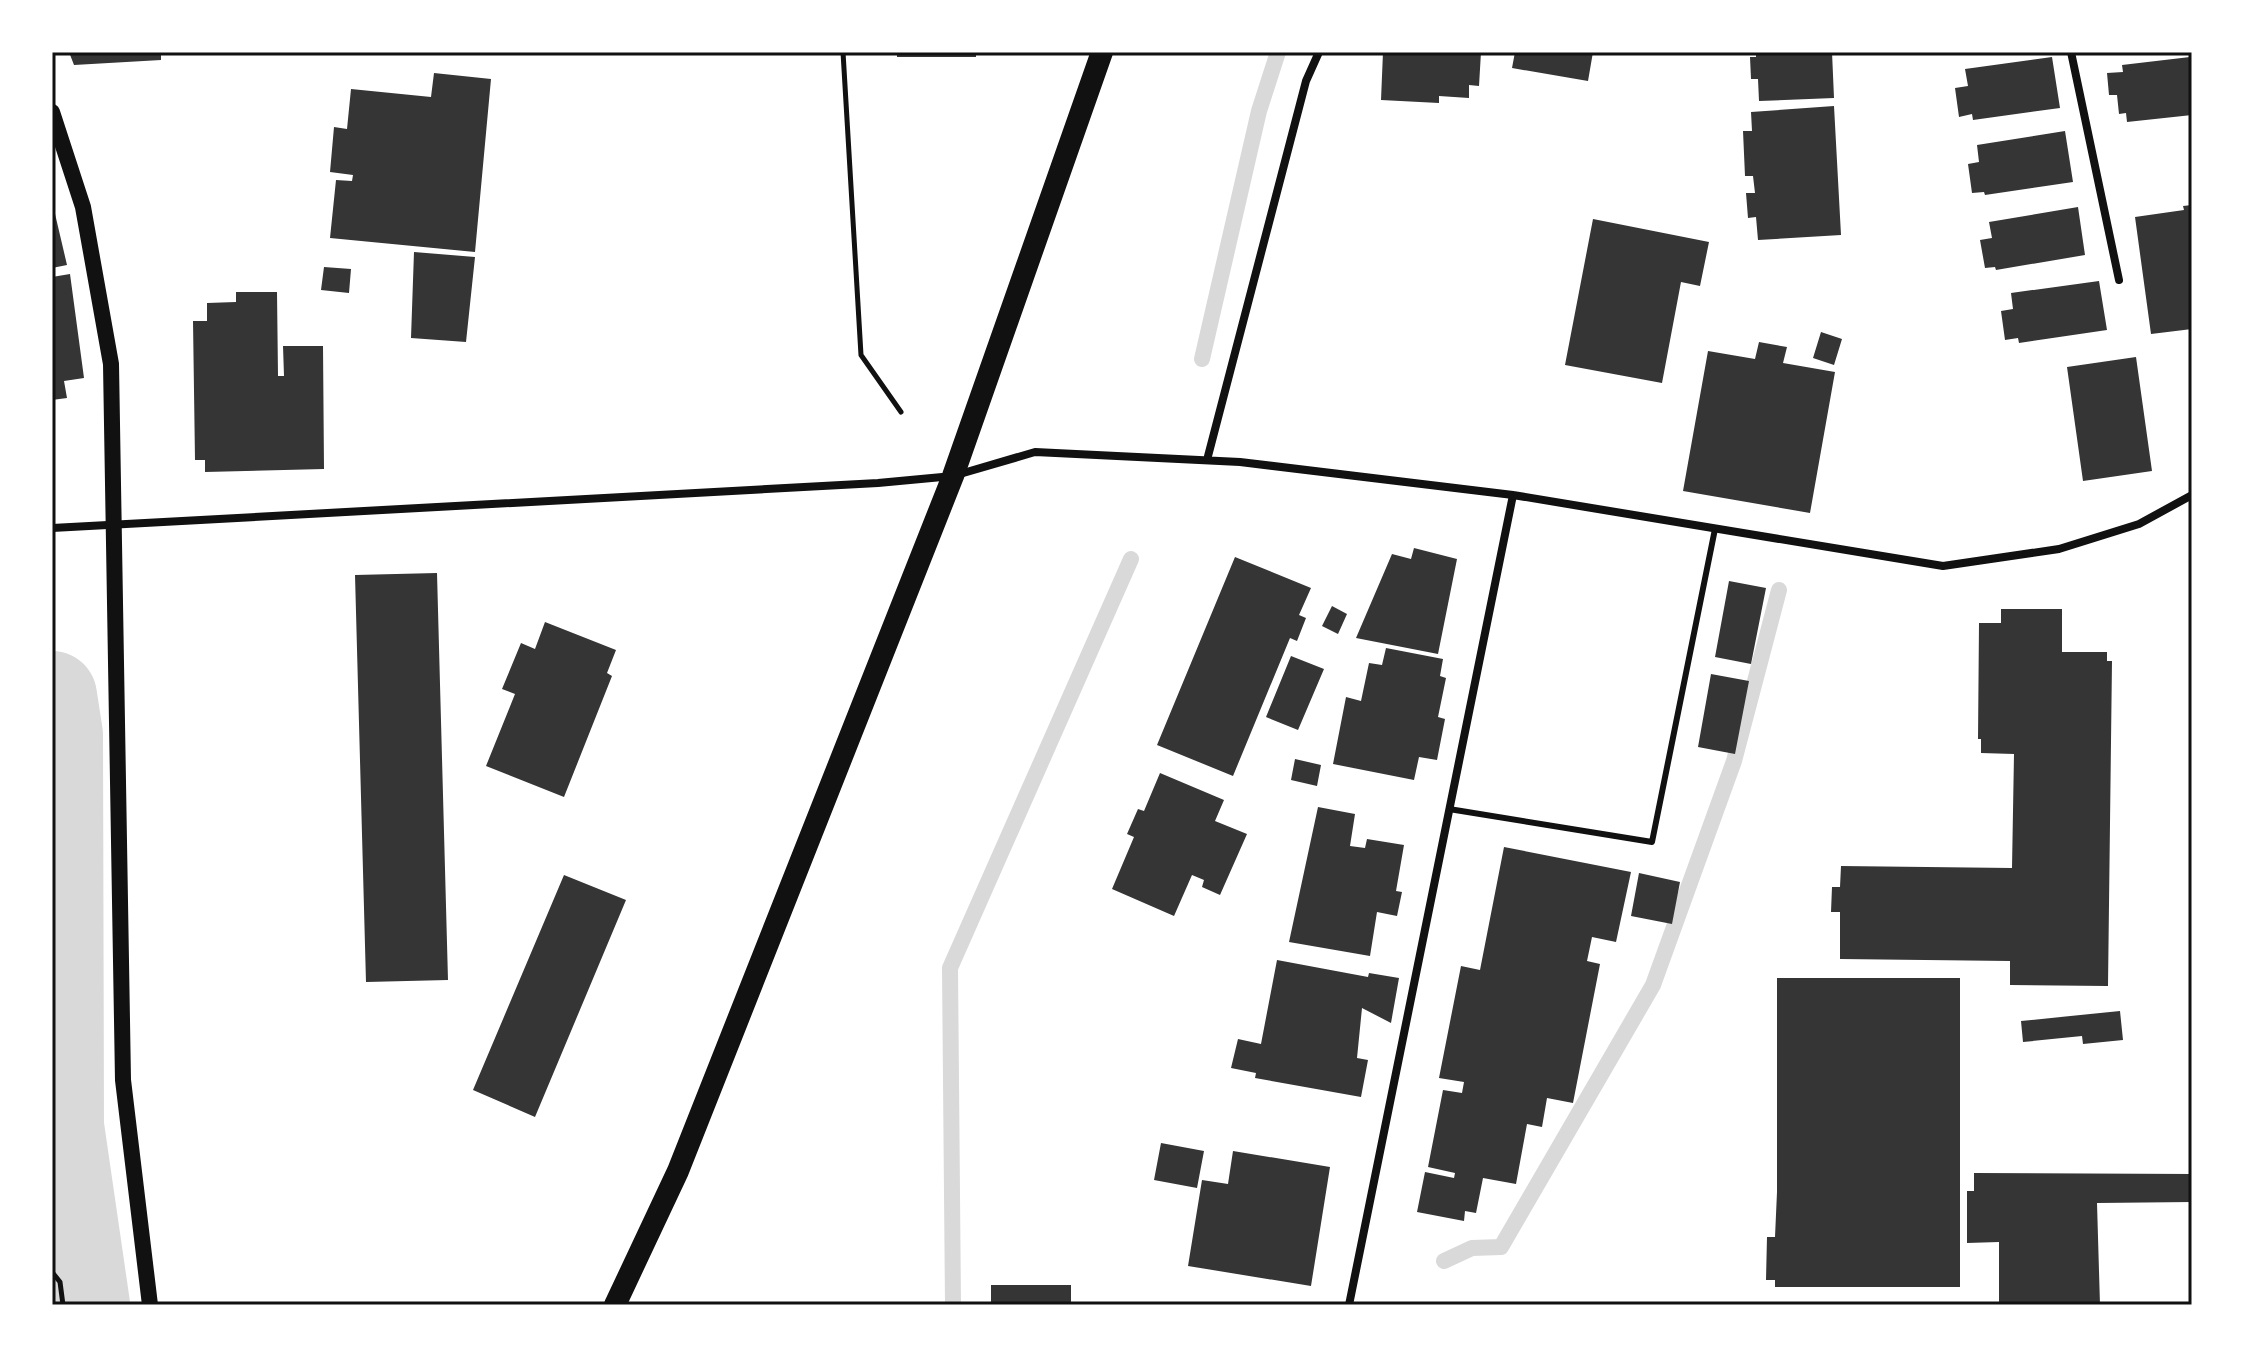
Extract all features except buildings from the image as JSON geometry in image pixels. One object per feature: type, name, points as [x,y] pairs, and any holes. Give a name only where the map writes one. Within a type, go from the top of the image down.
[{"type":"highway","points":[[615,1305],[678,1171],[953,476],[1102,52]]},
{"type":"main road","points":[[52,112],[83,207],[111,364],[123,1080],[150,1305]]},
{"type":"street","points":[[1207,460],[1306,81],[1319,52]]},
{"type":"street","points":[[2071,52],[2119,280]]},
{"type":"street","points":[[52,528],[953,476],[1035,452],[1207,460],[1513,495],[1943,566],[2059,549],[2139,524],[2192,495]]},
{"type":"street","points":[[1349,1305],[1513,495]]},
{"type":"lane","points":[[1449,809],[1652,842],[1715,529]]},
{"type":"path","points":[[843,52],[861,355],[901,412]]},
{"type":"path","points":[[52,1272],[60,1282],[63,1305]]},
{"type":"waterway","points":[[1202,359],[1259,111],[1278,52]]},
{"type":"waterway","points":[[953,1305],[950,968],[1131,559]]},
{"type":"waterway","points":[[1444,1261],[1472,1248],[1501,1247],[1653,985],[1734,761],[1779,590]]},
{"type":"waterway","points":[[52,696],[58,735],[59,1126],[85,1305]]}]
